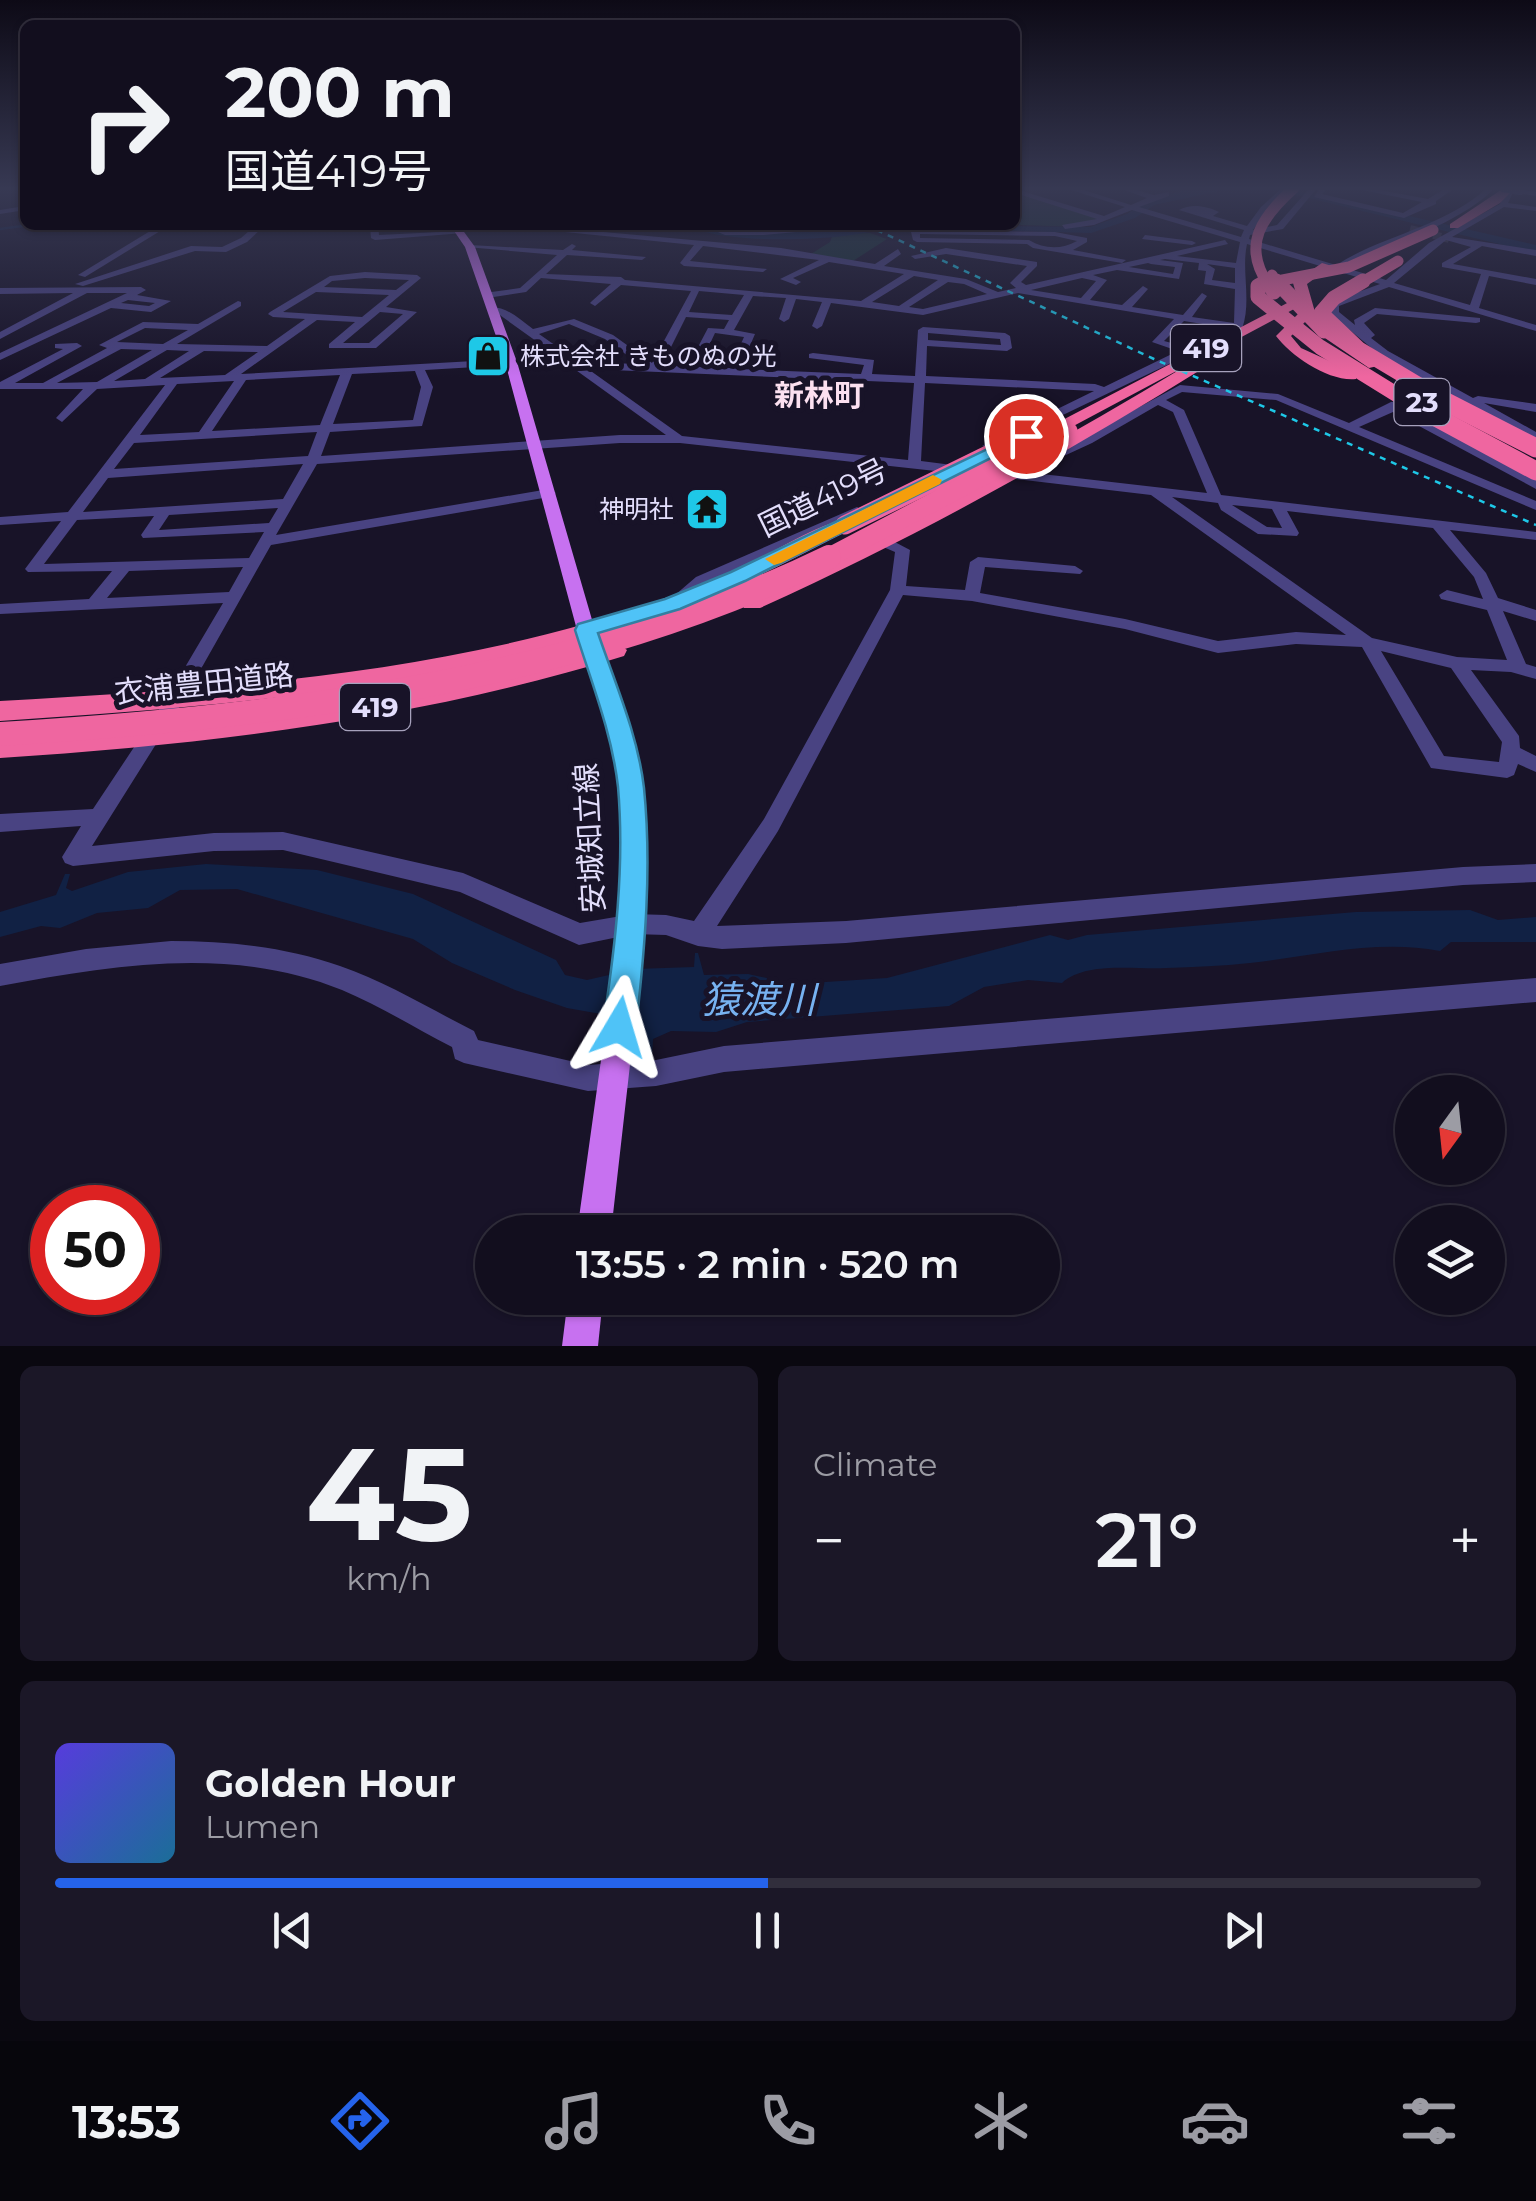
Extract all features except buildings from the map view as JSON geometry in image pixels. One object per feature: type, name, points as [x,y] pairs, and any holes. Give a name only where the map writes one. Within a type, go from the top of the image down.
[{"type":"highway","name":"23","points":[[1254,251],[1254,260],[1281,301],[1313,331],[1361,366],[1536,463]]},
{"type":"highway","name":"23","points":[[1265,251],[1265,262],[1282,292],[1324,331],[1371,363],[1536,445]]},
{"type":"highway","points":[[1389,251],[1349,267],[1269,280],[1258,286],[1258,296],[1320,347],[1536,478]]},
{"type":"highway","name":"国道419号","points":[[0,710],[174,701],[390,673],[586,630],[673,604],[1026,436],[1130,396],[1400,251]]},
{"type":"highway","points":[[1407,251],[1334,298],[1321,313],[1333,328],[1381,362],[1536,445]]},
{"type":"highway","points":[[1326,266],[1300,283],[1308,312],[1283,336],[1296,351],[1350,376],[1536,478]]},
{"type":"highway","name":"国道419号","points":[[1130,396],[1197,356],[1294,308]]},
{"type":"highway","points":[[1334,313],[1347,333],[1408,365],[1536,445]]},
{"type":"highway","name":"国道419号","points":[[0,748],[302,719],[428,697],[518,680],[719,616],[886,543],[1144,400],[1197,356]]},
{"type":"highway","name":"衣浦豊田道路","points":[[0,734],[291,710],[388,694],[576,649],[798,572],[1130,396]]},
{"type":"highway","name":"衣浦豊田道路","points":[[0,725],[150,716],[275,702],[434,676],[562,644],[693,604],[754,580],[1060,426]]},
{"type":"main road","name":"安城知立線","points":[[471,251],[511,362],[586,630],[620,733],[630,787],[632,930],[596,1215]]},
{"type":"main road","points":[[580,1346],[584,1315]]},
{"type":"street","points":[[61,290],[123,251]]},
{"type":"street","points":[[61,290],[185,251]]},
{"type":"street","points":[[543,251],[642,257]]},
{"type":"street","points":[[594,303],[649,251]]},
{"type":"street","points":[[694,251],[684,263],[763,269]]},
{"type":"street","points":[[769,251],[947,278],[996,294]]},
{"type":"street","points":[[914,256],[942,251]]},
{"type":"street","points":[[951,251],[1034,264],[1014,283],[1019,289],[1125,308],[1145,316],[1238,327]]},
{"type":"street","points":[[1071,251],[1180,265],[1176,277],[1109,267]]},
{"type":"street","points":[[542,276],[831,299],[923,312],[1175,251]]},
{"type":"street","points":[[942,468],[1130,396],[1238,327],[1244,305],[1240,287],[1244,251]]},
{"type":"street","points":[[1288,251],[1536,330]]},
{"type":"street","points":[[1326,266],[1380,251]]},
{"type":"street","points":[[1418,251],[1386,285],[1334,304],[1334,313],[1384,353],[1536,445]]},
{"type":"street","points":[[1470,251],[1445,265],[1536,282]]},
{"type":"street","points":[[490,302],[519,292],[566,252]]},
{"type":"street","points":[[728,332],[747,292],[781,252]]},
{"type":"street","points":[[870,279],[898,252]]},
{"type":"street","points":[[1157,255],[1242,266]]},
{"type":"street","points":[[796,282],[785,279],[829,259]]},
{"type":"street","points":[[1204,261],[1201,268],[1211,269],[1207,282],[1240,287]]},
{"type":"street","points":[[864,303],[912,273]]},
{"type":"street","points":[[1473,311],[1486,273]]},
{"type":"street","points":[[1080,274],[1102,280],[1084,302]]},
{"type":"street","points":[[290,304],[377,310],[412,312],[372,346],[332,346],[364,320],[377,310],[417,278],[334,278],[314,289],[290,304],[274,314],[364,320]]},
{"type":"street","points":[[902,308],[947,278]]},
{"type":"street","points":[[934,286],[961,292]]},
{"type":"street","points":[[314,289],[398,293]]},
{"type":"street","points":[[654,370],[696,289]]},
{"type":"street","points":[[817,326],[831,299],[853,289]]},
{"type":"street","points":[[1125,308],[1143,289]]},
{"type":"street","points":[[0,336],[87,290]]},
{"type":"street","points":[[0,291],[142,290],[0,357]]},
{"type":"street","points":[[784,319],[792,296]]},
{"type":"street","points":[[1197,356],[1157,342],[1202,296]]},
{"type":"street","points":[[110,305],[152,309],[166,302],[126,297]]},
{"type":"street","points":[[490,302],[680,439]]},
{"type":"street","points":[[62,418],[95,385],[238,304]]},
{"type":"street","points":[[872,317],[884,306]]},
{"type":"street","points":[[1408,365],[1358,322],[1375,311],[1472,319],[1536,330]]},
{"type":"street","points":[[673,604],[701,580],[764,555],[922,478],[919,378],[923,312]]},
{"type":"street","points":[[682,314],[735,318]]},
{"type":"street","points":[[228,378],[315,317]]},
{"type":"street","points":[[532,333],[570,320],[609,337],[654,370]]},
{"type":"street","points":[[200,327],[149,324],[104,345],[269,349]]},
{"type":"street","points":[[690,371],[712,330],[750,334],[733,373]]},
{"type":"street","points":[[922,344],[1007,348],[1004,336],[923,330]]},
{"type":"street","points":[[0,386],[77,346],[59,346]]},
{"type":"street","points":[[43,388],[119,346]]},
{"type":"street","points":[[148,383],[200,348]]},
{"type":"street","points":[[194,380],[238,349]]},
{"type":"street","points":[[807,375],[815,350],[870,362],[865,376]]},
{"type":"street","points":[[1384,353],[1486,403],[1536,408]]},
{"type":"street","points":[[0,386],[43,388],[511,362],[1095,387],[1178,410],[1226,507],[1263,531],[1292,534],[1276,504]]},
{"type":"street","points":[[1005,365],[1007,382]]},
{"type":"street","points":[[134,440],[418,422],[427,387],[420,368]]},
{"type":"street","points":[[347,372],[313,459],[174,701],[72,857],[214,842],[283,841],[463,884],[579,934],[666,925],[722,938],[846,932],[1463,876],[1536,873]]},
{"type":"street","points":[[704,390],[714,372]]},
{"type":"street","points":[[202,436],[242,378]]},
{"type":"street","points":[[174,381],[134,440],[33,570],[252,562]]},
{"type":"street","points":[[0,395],[15,387]]},
{"type":"street","points":[[1046,454],[1088,440],[1130,396],[1180,388],[1278,396],[1536,506]]},
{"type":"street","points":[[1352,426],[1391,406],[1464,399]]},
{"type":"street","points":[[1391,406],[1536,478]]},
{"type":"street","points":[[350,456],[387,424]]},
{"type":"street","points":[[106,474],[534,444],[680,439],[1536,536]]},
{"type":"street","points":[[1153,490],[1366,642],[1438,763],[1507,770],[1512,741],[1457,663]]},
{"type":"street","points":[[264,542],[549,493]]},
{"type":"street","points":[[0,521],[287,503]]},
{"type":"street","points":[[164,511],[148,535],[272,528]]},
{"type":"street","points":[[1436,524],[1481,576],[1492,604],[1531,672]]},
{"type":"street","points":[[698,935],[771,825],[898,590],[904,550],[886,543]]},
{"type":"street","points":[[972,596],[978,562],[1075,571]]},
{"type":"street","points":[[94,604],[122,569]]},
{"type":"street","points":[[898,590],[972,596],[1125,624],[1218,647],[1296,638],[1366,642],[1457,663],[1531,672]]},
{"type":"street","points":[[1447,595],[1536,616]]},
{"type":"street","points":[[0,609],[233,597]]},
{"type":"street","points":[[1510,752],[1536,764]]},
{"type":"street","points":[[0,823],[98,817]]},
{"type":"street","points":[[0,975],[158,950],[263,956],[341,978],[464,1040],[464,1050],[588,1078],[614,1066],[656,1073],[724,1059],[1536,990]]},
{"type":"green space","points":[[816,251],[869,251],[853,261],[811,254]]},
{"type":"water","name":"猿渡川","points":[[206,864],[317,870],[413,894],[556,960],[565,975],[587,980],[635,969],[694,967],[695,953],[704,975],[748,974],[795,984],[887,978],[1050,935],[1068,940],[1087,935],[1356,912],[1470,910],[1498,920],[1536,917],[1536,942],[1451,942],[1440,951],[1368,948],[1229,965],[1098,969],[1062,983],[1028,980],[984,987],[949,1006],[747,1022],[716,1032],[671,1031],[653,1039],[652,1056],[642,1056],[643,1044],[601,1014],[567,1008],[515,990],[452,963],[413,939],[237,889],[180,890],[148,908],[97,913],[60,928],[41,926],[0,937],[0,912],[56,895],[65,874],[70,874],[66,888],[72,891],[128,872]]},
{"type":"railway","points":[[921,251],[1154,359],[1536,525]]},
{"type":"slow traffic","points":[[774,559],[933,480]]},
{"type":"place","name":"株式会社 きものぬの光","points":[[488,356]]},
{"type":"place","name":"神明社","points":[[707,509]]},
{"type":"district","name":"新林町","points":[[819,396]]},
{"type":"route","points":[[619,1027],[633,924],[630,787],[620,733],[586,630],[673,604],[738,576],[1026,436]]}]
